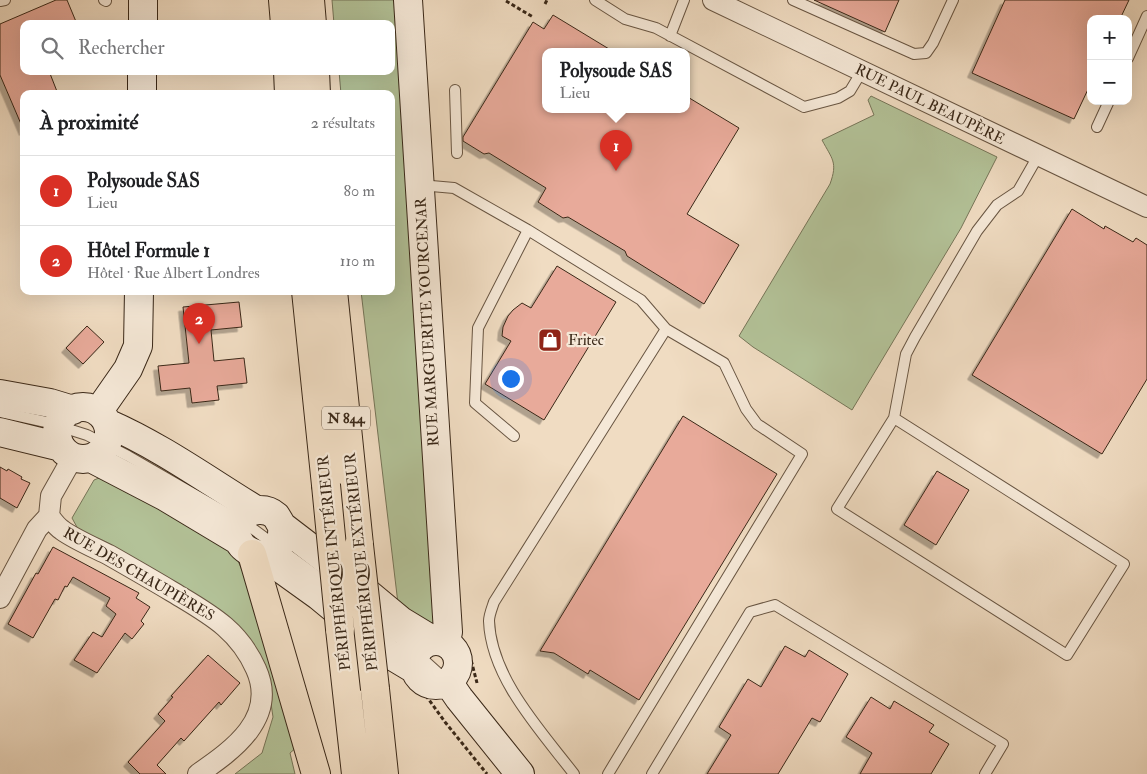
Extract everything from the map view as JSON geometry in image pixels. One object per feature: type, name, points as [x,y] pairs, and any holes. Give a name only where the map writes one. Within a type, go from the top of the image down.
[{"type":"highway","points":[[283,0],[285,20]]},
{"type":"highway","points":[[310,0],[312,20]]},
{"type":"highway","points":[[288,75],[289,90]]},
{"type":"highway","points":[[315,75],[316,90]]},
{"type":"highway","name":"PÉRIPHÉRIQUE INTÉRIEUR","points":[[306,295],[356,774]]},
{"type":"highway","name":"PÉRIPHÉRIQUE EXTÉRIEUR","points":[[333,295],[384,774]]},
{"type":"highway","points":[[259,536],[316,774]]},
{"type":"street","points":[[143,0],[143,20]]},
{"type":"street","name":"RUE MARGUERITE YOURCENAR","points":[[408,0],[448,632],[427,652]]},
{"type":"street","name":"RUE PAUL BEAUPÈRE","points":[[713,0],[1147,207]]},
{"type":"street","points":[[142,75],[142,90]]},
{"type":"street","points":[[0,598],[37,529],[50,516],[51,496],[83,435],[128,368],[138,346],[139,295]]},
{"type":"street","points":[[0,394],[50,402],[83,435],[171,500],[259,536]]},
{"type":"street","points":[[0,432],[138,438],[178,462],[259,536],[319,596],[390,654],[453,649],[457,657],[458,666],[455,675],[448,682],[432,685],[418,677],[427,652]]},
{"type":"street","name":"RUE DES CHAUPIÈRES","points":[[50,516],[62,530],[129,566],[222,622],[249,654],[261,683],[261,702],[256,718],[245,737],[235,747],[198,774]]},
{"type":"street","points":[[448,682],[520,774]]},
{"type":"lane","points":[[0,1],[5,0]]},
{"type":"lane","points":[[595,0],[625,19],[656,28],[804,107],[838,98],[850,91],[862,71]]},
{"type":"lane","points":[[670,36],[684,0]]},
{"type":"lane","points":[[794,0],[914,54],[926,52],[933,43],[953,0]]},
{"type":"lane","points":[[1132,49],[1147,16]]},
{"type":"lane","points":[[455,90],[457,153]]},
{"type":"lane","points":[[1097,127],[1107,105]]},
{"type":"lane","points":[[894,418],[1124,564],[1067,655],[837,509],[894,418],[906,354],[977,231],[997,205],[1018,191],[1038,156]]},
{"type":"lane","points":[[419,185],[454,188],[528,230],[641,300],[666,329],[724,363],[746,409],[757,424],[802,454],[608,774]]},
{"type":"lane","points":[[514,436],[475,402],[478,328],[528,230]]},
{"type":"lane","points":[[574,774],[515,697],[496,657],[489,620],[494,602],[666,329]]},
{"type":"lane","points":[[0,412],[83,435]]},
{"type":"lane","points":[[259,536],[349,600],[427,652]]},
{"type":"lane","points":[[652,774],[750,612],[775,605],[1003,744],[985,774]]},
{"type":"path","points":[[506,1],[533,17]]},
{"type":"green space","points":[[332,0],[401,0],[439,628],[401,629],[361,295],[395,295],[395,90],[341,90],[339,75],[395,75],[395,20],[334,20]]},
{"type":"green space","points":[[871,96],[997,157],[961,228],[852,410],[753,347],[739,336],[830,184],[834,165],[822,140],[874,115],[868,100]]},
{"type":"green space","points":[[104,476],[234,552],[256,602],[297,747],[290,753],[295,774],[235,774],[262,753],[273,717],[267,677],[245,638],[78,529],[72,518],[94,480]]},
{"type":"building","points":[[56,0],[67,0],[75,20],[20,20],[20,75],[51,75],[56,90],[20,90],[20,122],[0,75],[0,24]]},
{"type":"building","points":[[814,0],[899,0],[885,32]]},
{"type":"building","points":[[1005,0],[1129,0],[1122,15],[1087,15],[1087,91],[1074,119],[972,73]]},
{"type":"building","points":[[553,15],[607,48],[542,48],[542,113],[690,113],[690,98],[739,128],[687,214],[739,245],[704,304],[627,256],[625,251],[568,217],[563,218],[538,202],[546,188],[489,153],[484,154],[463,141],[463,137],[533,22],[544,29]]},
{"type":"building","points":[[1072,209],[1104,229],[1105,226],[1133,242],[1136,238],[1147,245],[1147,379],[1102,454],[972,375]]},
{"type":"building","points":[[557,266],[616,302],[544,420],[485,384],[511,341],[502,336],[503,327],[508,316],[522,303],[531,308]]},
{"type":"building","points":[[239,302],[242,327],[211,330],[214,361],[244,358],[247,383],[217,386],[219,400],[192,403],[190,388],[161,391],[158,366],[189,363],[183,307]]},
{"type":"building","points":[[87,326],[104,342],[83,364],[66,348]]},
{"type":"building","points":[[683,416],[777,474],[639,700],[590,670],[588,674],[554,653],[540,651]]},
{"type":"building","points":[[0,467],[7,471],[8,469],[30,483],[17,508],[0,498]]},
{"type":"building","points":[[937,471],[969,490],[936,545],[904,525]]},
{"type":"building","points":[[53,547],[139,593],[136,598],[150,607],[141,621],[144,624],[132,639],[125,633],[97,673],[74,660],[93,632],[102,637],[116,614],[106,606],[110,598],[73,577],[67,587],[65,586],[58,600],[55,599],[33,638],[8,624],[36,573],[38,574]]},
{"type":"building","points":[[785,646],[805,657],[809,650],[848,674],[820,722],[812,718],[778,774],[707,774],[731,735],[719,727],[748,679],[761,687]]},
{"type":"building","points":[[208,655],[240,683],[221,705],[219,702],[184,741],[181,738],[157,765],[166,774],[140,774],[128,762],[165,721],[158,714],[173,697],[171,696]]},
{"type":"building","points":[[871,697],[890,709],[894,701],[934,725],[929,732],[949,744],[931,774],[860,774],[872,753],[846,737]]},
{"type":"place","name":"Polysoude SAS","points":[[616,171]]},
{"type":"place","name":"Fritec","points":[[550,340]]},
{"type":"place","name":"Hôtel Formule 1","points":[[199,344]]}]
